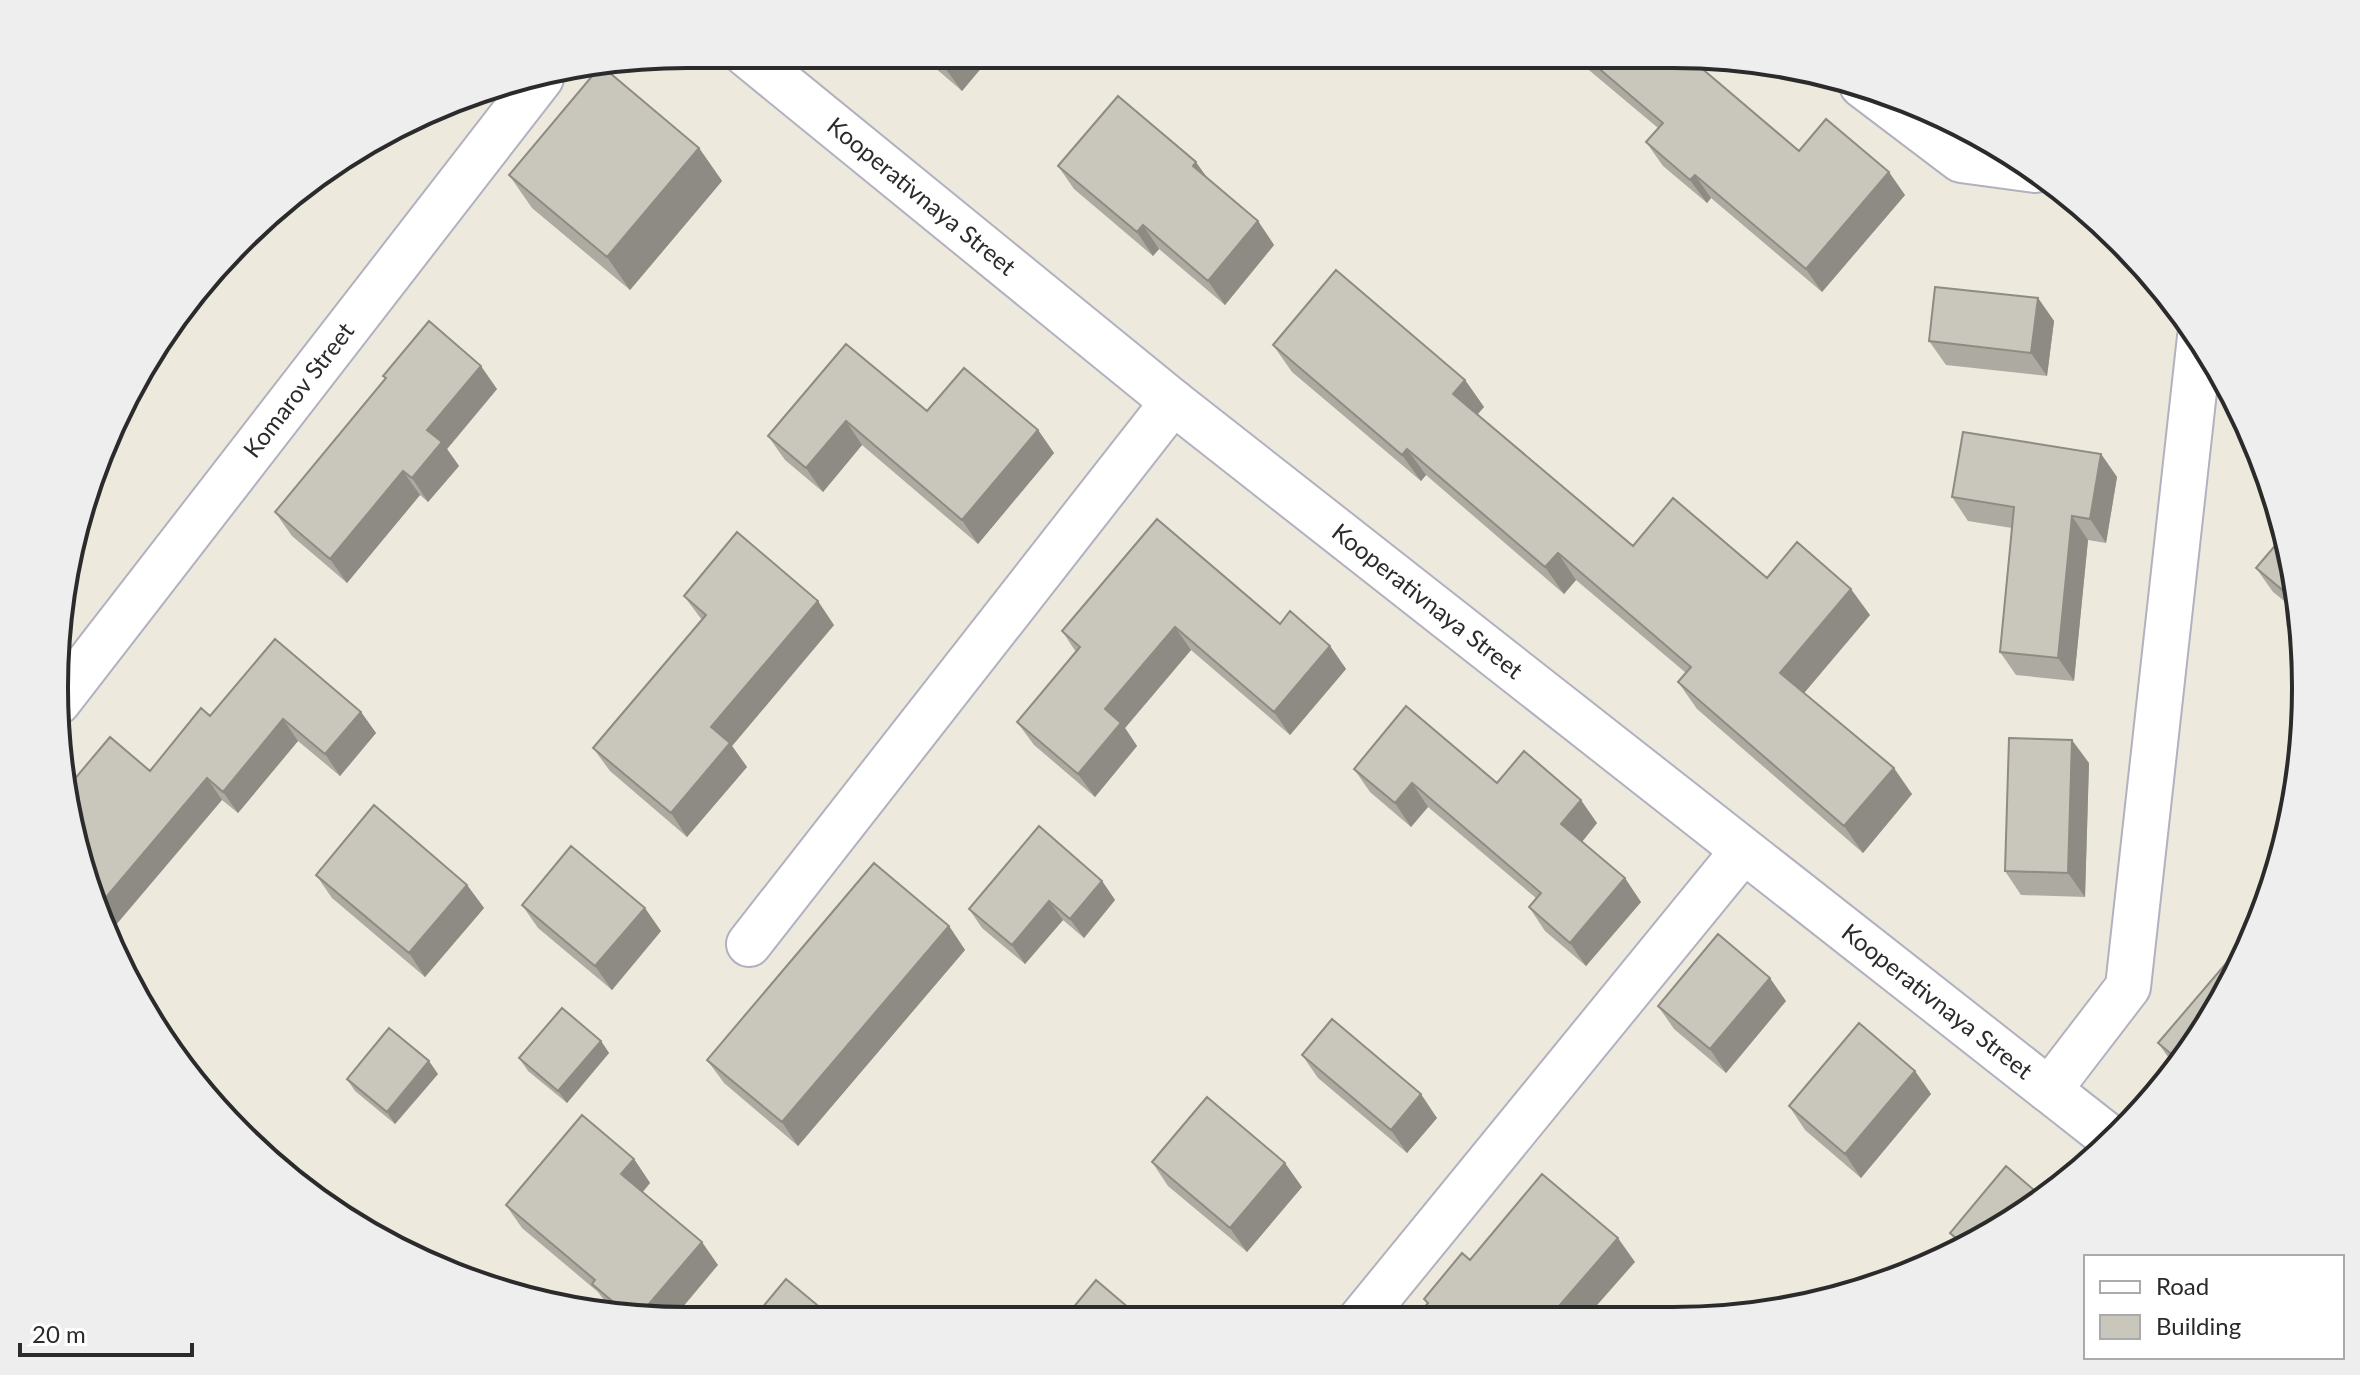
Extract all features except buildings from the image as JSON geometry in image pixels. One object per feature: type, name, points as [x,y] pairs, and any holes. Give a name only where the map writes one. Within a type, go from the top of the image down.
[{"type":"street","name":"Kooperativnaya Street","points":[[763,68],[1173,402],[2103,1133]]},
{"type":"street","name":"Komarov Street","points":[[68,689],[534,88]]},
{"type":"street","points":[[1894,109],[1961,160],[2007,166]]},
{"type":"street","points":[[2049,1090],[2128,987],[2203,369]]},
{"type":"street","points":[[749,944],[1173,402]]},
{"type":"street","points":[[1371,1307],[1743,851]]}]
